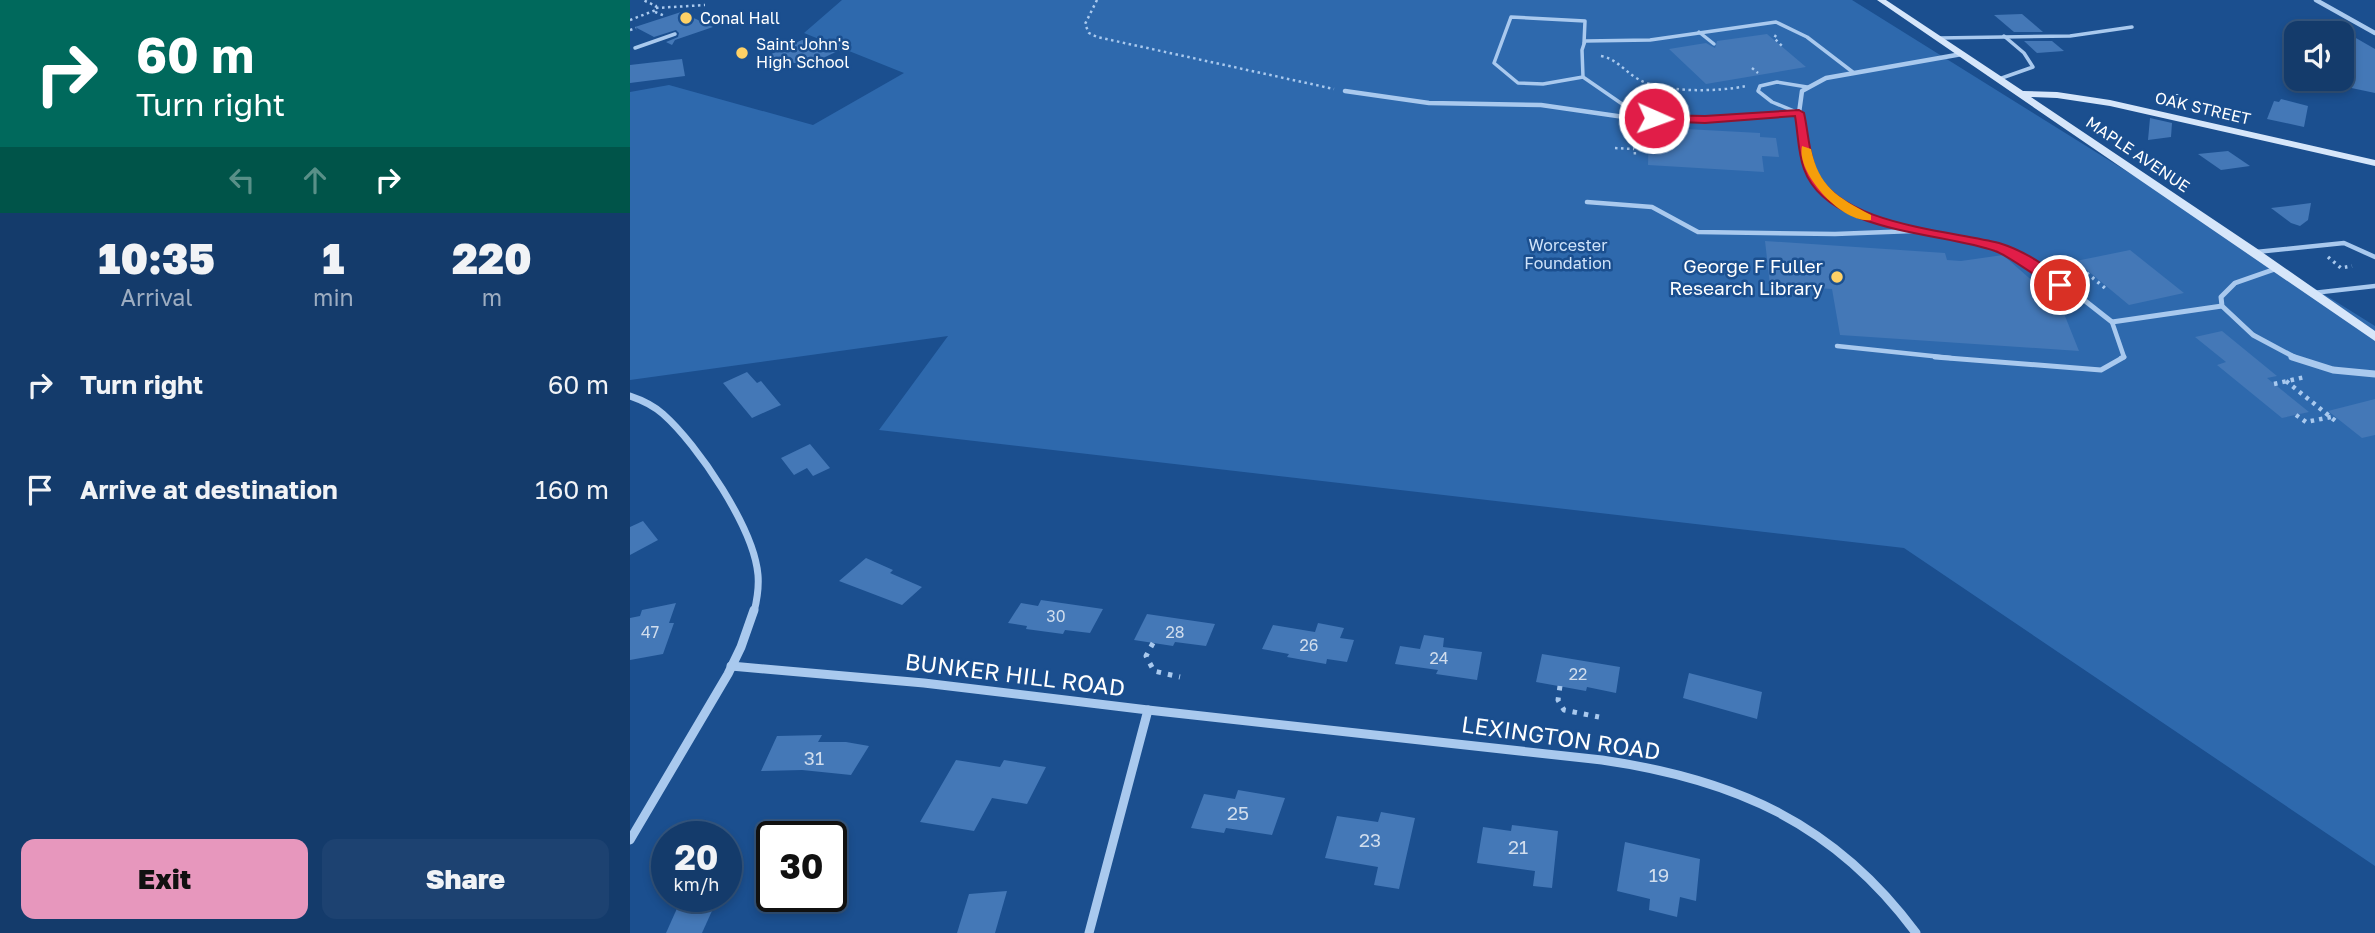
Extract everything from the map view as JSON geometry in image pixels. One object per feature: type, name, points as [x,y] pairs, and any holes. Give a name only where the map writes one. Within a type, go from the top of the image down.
[{"type":"main road","name":"MAPLE AVENUE","points":[[1881,0],[2255,252],[2375,337]]},
{"type":"main road","name":"OAK STREET","points":[[2022,94],[2057,95],[2100,102],[2375,163]]},
{"type":"street","points":[[2316,0],[2375,33]]},
{"type":"street","points":[[1962,54],[1826,78],[1807,87],[1800,96],[1799,113],[1810,170],[1823,188],[1858,214],[1913,231],[1970,240],[2010,252],[2112,322],[2222,306]]},
{"type":"street","points":[[1345,91],[1420,102],[1541,105],[1593,114],[1641,117],[1705,120],[1799,113]]},
{"type":"street","points":[[2278,268],[2235,283],[2221,297],[2222,306],[2262,340],[2293,357],[2337,372],[2375,374]]},
{"type":"street","points":[[630,396],[653,404],[665,414],[731,506],[751,546],[758,576],[758,593],[753,616],[731,666],[630,839]]},
{"type":"street","name":"BUNKER HILL ROAD","points":[[731,666],[924,683],[1148,710],[1089,933]]},
{"type":"street","name":"LEXINGTON ROAD","points":[[1148,710],[1570,756],[1705,782],[1734,791],[1784,816],[1834,850],[1884,894],[1916,933]]},
{"type":"lane","points":[[1583,77],[1585,21],[1511,17],[1494,64],[1518,83],[1543,84],[1583,77],[1641,117]]},
{"type":"lane","points":[[1584,43],[1592,40],[1650,40],[1768,22],[1786,25],[1854,73]]},
{"type":"lane","points":[[1939,38],[2088,35],[2132,27]]},
{"type":"lane","points":[[1699,32],[1714,44]]},
{"type":"lane","points":[[635,48],[675,34]]},
{"type":"lane","points":[[1999,79],[2033,67],[2024,53],[2004,36]]},
{"type":"lane","points":[[1799,113],[1772,102],[1758,91],[1760,86],[1777,82],[1807,87]]},
{"type":"lane","points":[[1587,202],[1652,207],[1698,232],[1835,234],[1913,231]]},
{"type":"lane","points":[[2255,252],[2344,243],[2375,257]]},
{"type":"lane","points":[[2313,293],[2375,286]]},
{"type":"lane","points":[[1837,346],[1983,362],[2101,370],[2124,357],[2112,322]]},
{"type":"path","points":[[643,0],[665,16]]},
{"type":"path","points":[[1097,0],[1085,24],[1089,33],[1097,37],[1345,91]]},
{"type":"path","points":[[630,20],[655,10],[705,5]]},
{"type":"path","points":[[630,30],[636,28]]},
{"type":"path","points":[[1600,56],[1614,59],[1638,80],[1657,86],[1721,92],[1739,89],[1751,83]]},
{"type":"path","points":[[1634,124],[1635,157]]},
{"type":"path","points":[[1615,148],[1634,149]]},
{"type":"path","points":[[2076,264],[2106,289]]},
{"type":"path","points":[[2286,381],[2338,423]]},
{"type":"path","points":[[2296,415],[2306,422],[2330,417]]},
{"type":"path","points":[[1153,643],[1146,656],[1154,671],[1180,677]]},
{"type":"path","points":[[1560,686],[1558,700],[1564,710],[1600,717]]},
{"type":"green space","name":"Worcester Foundation","points":[[842,0],[1852,0],[2375,326],[2375,866],[1904,548],[879,430],[948,336],[630,380],[630,92],[669,85],[813,125],[904,73],[804,33]]},
{"type":"building","name":"Conal Hall","points":[[681,12],[713,27],[675,40],[672,45],[666,42],[678,37],[676,30],[654,37],[635,27]]},
{"type":"building","points":[[2022,14],[2043,32],[2014,32],[1994,15]]},
{"type":"building","points":[[1767,34],[1806,67],[1706,84],[1669,49],[1706,43],[1715,48],[1717,41]]},
{"type":"building","points":[[2354,37],[2375,49],[2375,93],[2354,89]]},
{"type":"building","points":[[802,40],[840,50],[806,66],[767,56]]},
{"type":"building","points":[[2024,41],[2052,41],[2064,51],[2037,53]]},
{"type":"building","points":[[682,59],[685,76],[630,83],[630,65]]},
{"type":"building","points":[[2281,99],[2308,106],[2304,127],[2267,119],[2274,101],[2279,102]]},
{"type":"building","points":[[2150,118],[2172,123],[2171,137],[2148,140]]},
{"type":"building","points":[[1649,127],[1760,133],[1760,137],[1776,138],[1779,157],[1762,156],[1764,172],[1648,165]]},
{"type":"building","points":[[2228,151],[2250,166],[2221,170],[2198,154]]},
{"type":"building","points":[[2311,203],[2308,220],[2300,226],[2291,223],[2271,208]]},
{"type":"building","points":[[1765,241],[1945,253],[1947,260],[1961,261],[2003,255],[2061,306],[2079,351],[1840,335],[1832,289],[1770,285]]},
{"type":"building","points":[[2130,250],[2184,293],[2129,305],[2076,261]]},
{"type":"building","points":[[2222,331],[2277,376],[2267,378],[2309,412],[2282,418],[2217,365],[2226,362],[2195,337]]},
{"type":"building","points":[[747,372],[757,383],[761,381],[781,405],[752,418],[723,383]]},
{"type":"building","points":[[2375,399],[2375,435],[2362,438],[2328,411]]},
{"type":"building","points":[[810,444],[830,468],[813,476],[807,468],[794,475],[781,458]]},
{"type":"building","points":[[643,521],[658,540],[630,555],[630,527]]},
{"type":"building","points":[[866,558],[893,570],[890,573],[922,587],[902,605],[839,581]]},
{"type":"building","points":[[1041,600],[1103,609],[1090,633],[1065,630],[1063,634],[1026,629],[1027,626],[1008,623],[1021,603],[1038,606]]},
{"type":"building","points":[[676,603],[669,623],[674,623],[663,654],[630,660],[630,618],[640,616],[642,610]]},
{"type":"building","points":[[1147,614],[1215,624],[1206,646],[1175,642],[1173,646],[1134,640]]},
{"type":"building","points":[[1318,623],[1344,628],[1340,638],[1354,640],[1347,662],[1327,659],[1326,664],[1262,649],[1273,625],[1315,632]]},
{"type":"building","points":[[1424,635],[1444,638],[1443,647],[1482,652],[1477,680],[1436,674],[1438,670],[1395,664],[1400,646],[1420,649]]},
{"type":"building","points":[[1542,654],[1620,667],[1616,693],[1587,687],[1586,691],[1536,682]]},
{"type":"building","points":[[1689,673],[1762,692],[1757,719],[1683,698]]},
{"type":"building","points":[[822,735],[818,742],[846,742],[869,746],[851,775],[802,770],[761,771],[777,736]]},
{"type":"building","points":[[956,760],[1000,767],[1004,760],[1046,767],[1027,804],[992,798],[974,831],[920,822]]},
{"type":"building","points":[[1238,790],[1285,798],[1272,835],[1226,828],[1224,833],[1191,828],[1204,794],[1235,799]]},
{"type":"building","points":[[1381,812],[1415,818],[1399,889],[1374,885],[1378,867],[1325,858],[1337,816],[1378,822]]},
{"type":"building","points":[[1512,825],[1558,831],[1552,888],[1533,886],[1535,871],[1477,863],[1483,827],[1511,831]]},
{"type":"building","points":[[1625,842],[1700,859],[1696,901],[1680,897],[1677,917],[1649,910],[1650,899],[1617,891]]},
{"type":"building","points":[[1007,891],[995,933],[957,933],[969,894]]},
{"type":"building","points":[[675,912],[711,912],[702,933],[666,933]]},
{"type":"slow traffic","points":[[1806,149],[1810,170],[1823,188],[1844,205],[1867,217]]},
{"type":"place","name":"Conal Hall","points":[[686,18]]},
{"type":"place","name":"Saint John's High School","points":[[742,53]]},
{"type":"place","name":"George F Fuller Research Library","points":[[1837,277]]},
{"type":"route","points":[[1654,118],[1705,120],[1799,113],[1810,170],[1823,188],[1844,205],[1858,214],[1887,225],[1997,247],[2021,257],[2060,285]]}]
